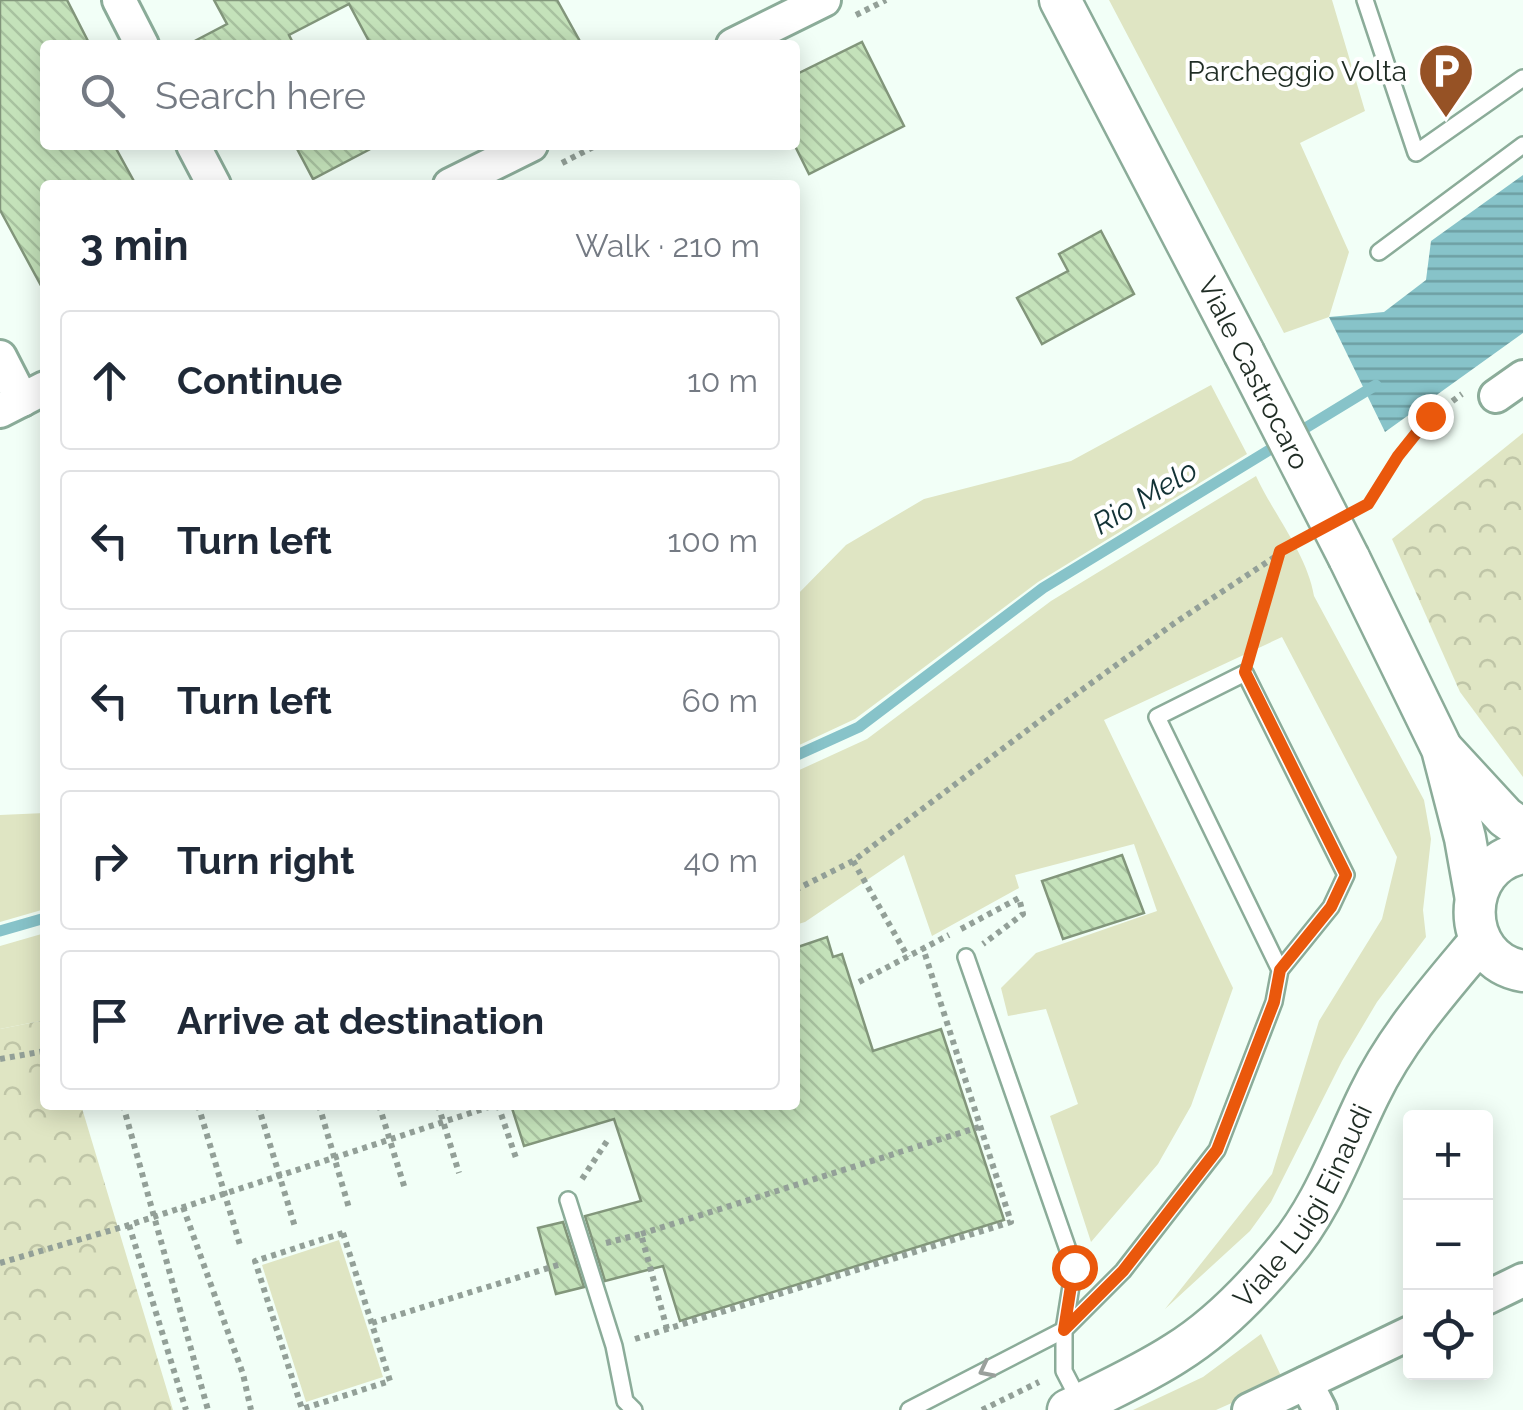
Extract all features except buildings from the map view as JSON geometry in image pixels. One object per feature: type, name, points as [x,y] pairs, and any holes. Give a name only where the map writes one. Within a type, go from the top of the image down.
[{"type":"street","points":[[119,0],[139,40]]},
{"type":"street","points":[[744,40],[824,0]]},
{"type":"street","name":"Viale Castrocaro","points":[[1060,0],[1244,353],[1442,750],[1465,838],[1480,941]]},
{"type":"street","points":[[196,150],[212,180]]},
{"type":"street","points":[[460,180],[521,150]]},
{"type":"street","points":[[0,357],[22,399]]},
{"type":"street","points":[[1486,390],[1523,377]]},
{"type":"street","name":"Viale Castrocaro","points":[[1442,750],[1523,830]]},
{"type":"street","points":[[1476,894],[1484,876],[1498,862],[1523,853]]},
{"type":"street","points":[[1480,941],[1502,964],[1521,973]]},
{"type":"street","name":"Viale Luigi Einaudi","points":[[1071,1395],[1179,1352],[1229,1310],[1283,1255],[1316,1208],[1370,1094],[1412,1022],[1480,941]]},
{"type":"street","points":[[1493,1295],[1523,1280]]},
{"type":"street","points":[[1249,1410],[1313,1396],[1403,1338]]},
{"type":"lane","points":[[1365,0],[1416,153],[1523,78]]},
{"type":"lane","points":[[1380,252],[1523,145]]},
{"type":"lane","points":[[910,1410],[1064,1330],[1123,1271],[1217,1150],[1274,1002],[1280,970],[1331,907],[1346,875],[1245,672],[1157,717],[1280,970]]},
{"type":"lane","points":[[966,956],[1074,1267],[1064,1330],[1071,1395]]},
{"type":"lane","points":[[568,1200],[614,1346],[625,1401],[634,1410]]},
{"type":"path","points":[[1351,513],[1368,504],[1398,456],[1430,416],[1486,390]]},
{"type":"path","points":[[800,888],[853,861],[1065,702],[1280,551],[1316,532]]},
{"type":"path","points":[[1245,672],[1280,551]]},
{"type":"path","points":[[853,861],[908,957]]},
{"type":"path","points":[[614,1346],[1011,1222],[924,948]]},
{"type":"path","points":[[0,1060],[40,1052]]},
{"type":"path","points":[[123,1110],[208,1410]]},
{"type":"path","points":[[200,1110],[240,1245]]},
{"type":"path","points":[[259,1110],[295,1227]]},
{"type":"path","points":[[320,1110],[350,1208]]},
{"type":"path","points":[[381,1110],[405,1190]]},
{"type":"path","points":[[439,1110],[459,1173]]},
{"type":"path","points":[[0,1263],[480,1110]]},
{"type":"path","points":[[498,1110],[516,1158]]},
{"type":"path","points":[[372,1323],[979,1126]]},
{"type":"path","points":[[568,1200],[609,1138]]},
{"type":"path","points":[[184,1207],[243,1374],[251,1410]]},
{"type":"path","points":[[129,1225],[186,1410]]},
{"type":"path","points":[[343,1233],[372,1323],[390,1381],[302,1409],[254,1261],[343,1233]]},
{"type":"path","points":[[641,1234],[667,1328]]},
{"type":"path","points":[[982,1410],[1071,1395]]},
{"type":"green space","points":[[1109,0],[1332,0],[1365,111],[1300,143],[1349,252],[1329,317],[1284,333]]},
{"type":"green space","points":[[1211,385],[1247,454],[1038,582],[855,719],[800,745],[800,592],[846,545],[924,499],[1071,461]]},
{"type":"green space","points":[[1523,433],[1523,777],[1460,692],[1392,539]]},
{"type":"green space","points":[[1256,476],[1297,550],[1314,596],[1424,800],[1431,839],[1423,910],[1426,937],[1377,1002],[1342,1061],[1271,1202],[1250,1231],[1165,1309],[1272,1174],[1319,1021],[1382,919],[1397,857],[1282,637],[1104,720],[1233,988],[1191,1106],[1158,1164],[1091,1242],[1050,1116],[1078,1104],[1046,1009],[1008,1016],[1001,988],[1036,953],[1157,911],[1134,844],[1015,875],[1019,888],[932,936],[904,855],[800,924],[800,770],[867,739],[1051,601]]},
{"type":"green space","points":[[40,813],[40,910],[0,922],[0,815]]},
{"type":"green space","points":[[40,934],[40,1021],[0,1029],[0,946]]},
{"type":"green space","points":[[40,1021],[40,1110],[83,1110],[173,1410],[0,1410],[0,1029]]},
{"type":"green space","points":[[339,1240],[383,1377],[306,1402],[262,1265]]},
{"type":"green space","points":[[1261,1334],[1283,1380],[1216,1410],[1133,1410],[1203,1377]]},
{"type":"water","points":[[1523,175],[1523,333],[1385,432],[1329,317],[1384,312],[1426,280],[1431,241]]},
{"type":"waterway","name":"Rio Melo","points":[[800,754],[859,727],[1043,588],[1376,385]]},
{"type":"waterway","name":"Rio Melo","points":[[0,931],[40,919]]},
{"type":"place","name":"Parcheggio Volta","points":[[1446,120]]},
{"type":"route","points":[[1074,1267],[1064,1330],[1123,1271],[1217,1150],[1274,1002],[1280,970],[1331,907],[1346,875],[1245,672],[1280,551],[1368,504],[1398,456],[1430,416]]}]
